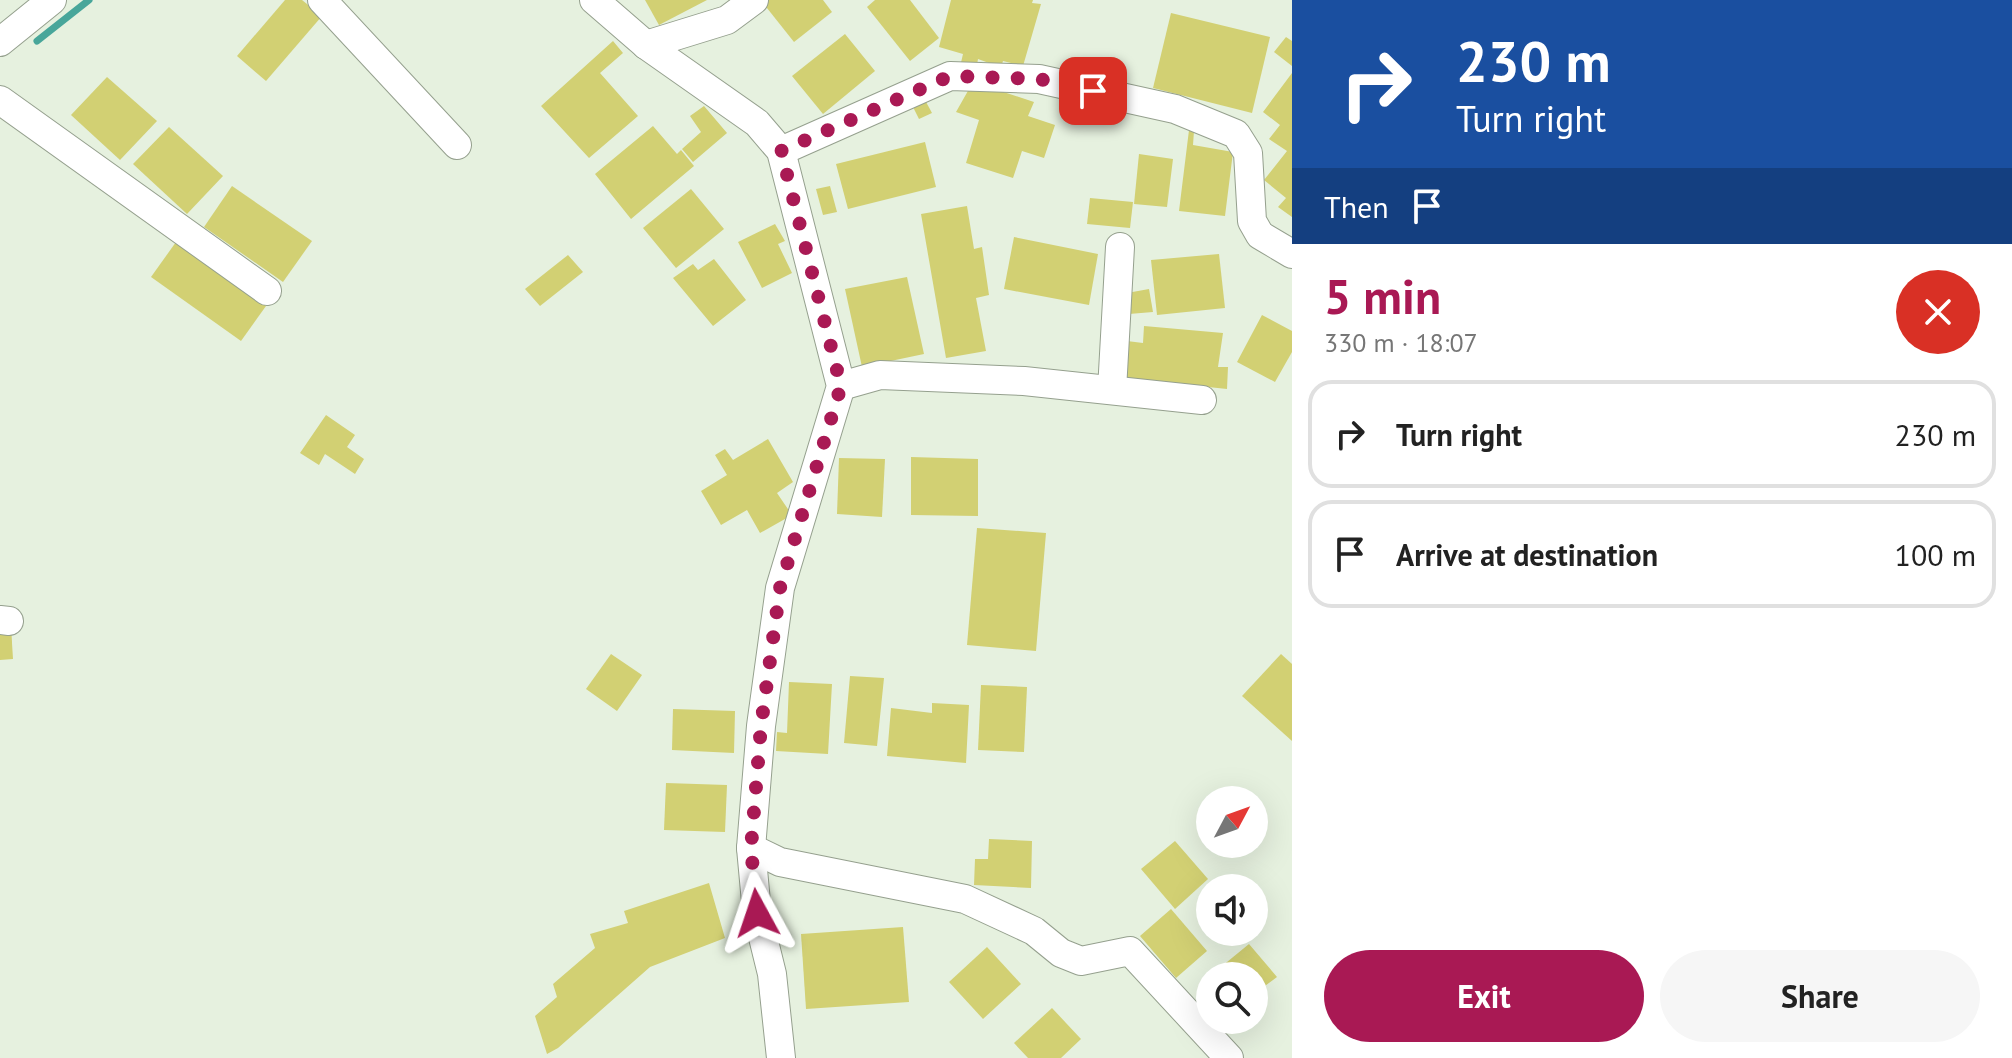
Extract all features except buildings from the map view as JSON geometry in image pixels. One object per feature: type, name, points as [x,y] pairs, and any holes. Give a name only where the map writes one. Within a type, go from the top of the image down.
[{"type":"street","points":[[0,42],[52,0]]},
{"type":"street","points":[[322,0],[457,145]]},
{"type":"street","points":[[594,0],[646,45],[757,123],[781,151],[841,386],[780,588],[761,726],[751,848],[757,913],[772,974],[781,1058]]},
{"type":"street","points":[[646,45],[727,20],[754,0]]},
{"type":"street","points":[[781,151],[950,76],[1039,79],[1175,109],[1236,134],[1248,153],[1252,174],[1252,221],[1260,235],[1292,254]]},
{"type":"street","points":[[0,100],[267,291]]},
{"type":"street","points":[[1112,390],[1120,247]]},
{"type":"street","points":[[841,386],[880,375],[1024,381],[1202,400]]},
{"type":"street","points":[[751,848],[780,862],[965,899],[1034,931],[1061,953],[1081,961],[1130,951],[1229,1058]]},
{"type":"waterway","points":[[37,41],[89,0]]},
{"type":"route","points":[[757,913],[751,848],[761,726],[780,588],[841,386],[781,151],[950,76],[1039,79],[1093,91]]}]
